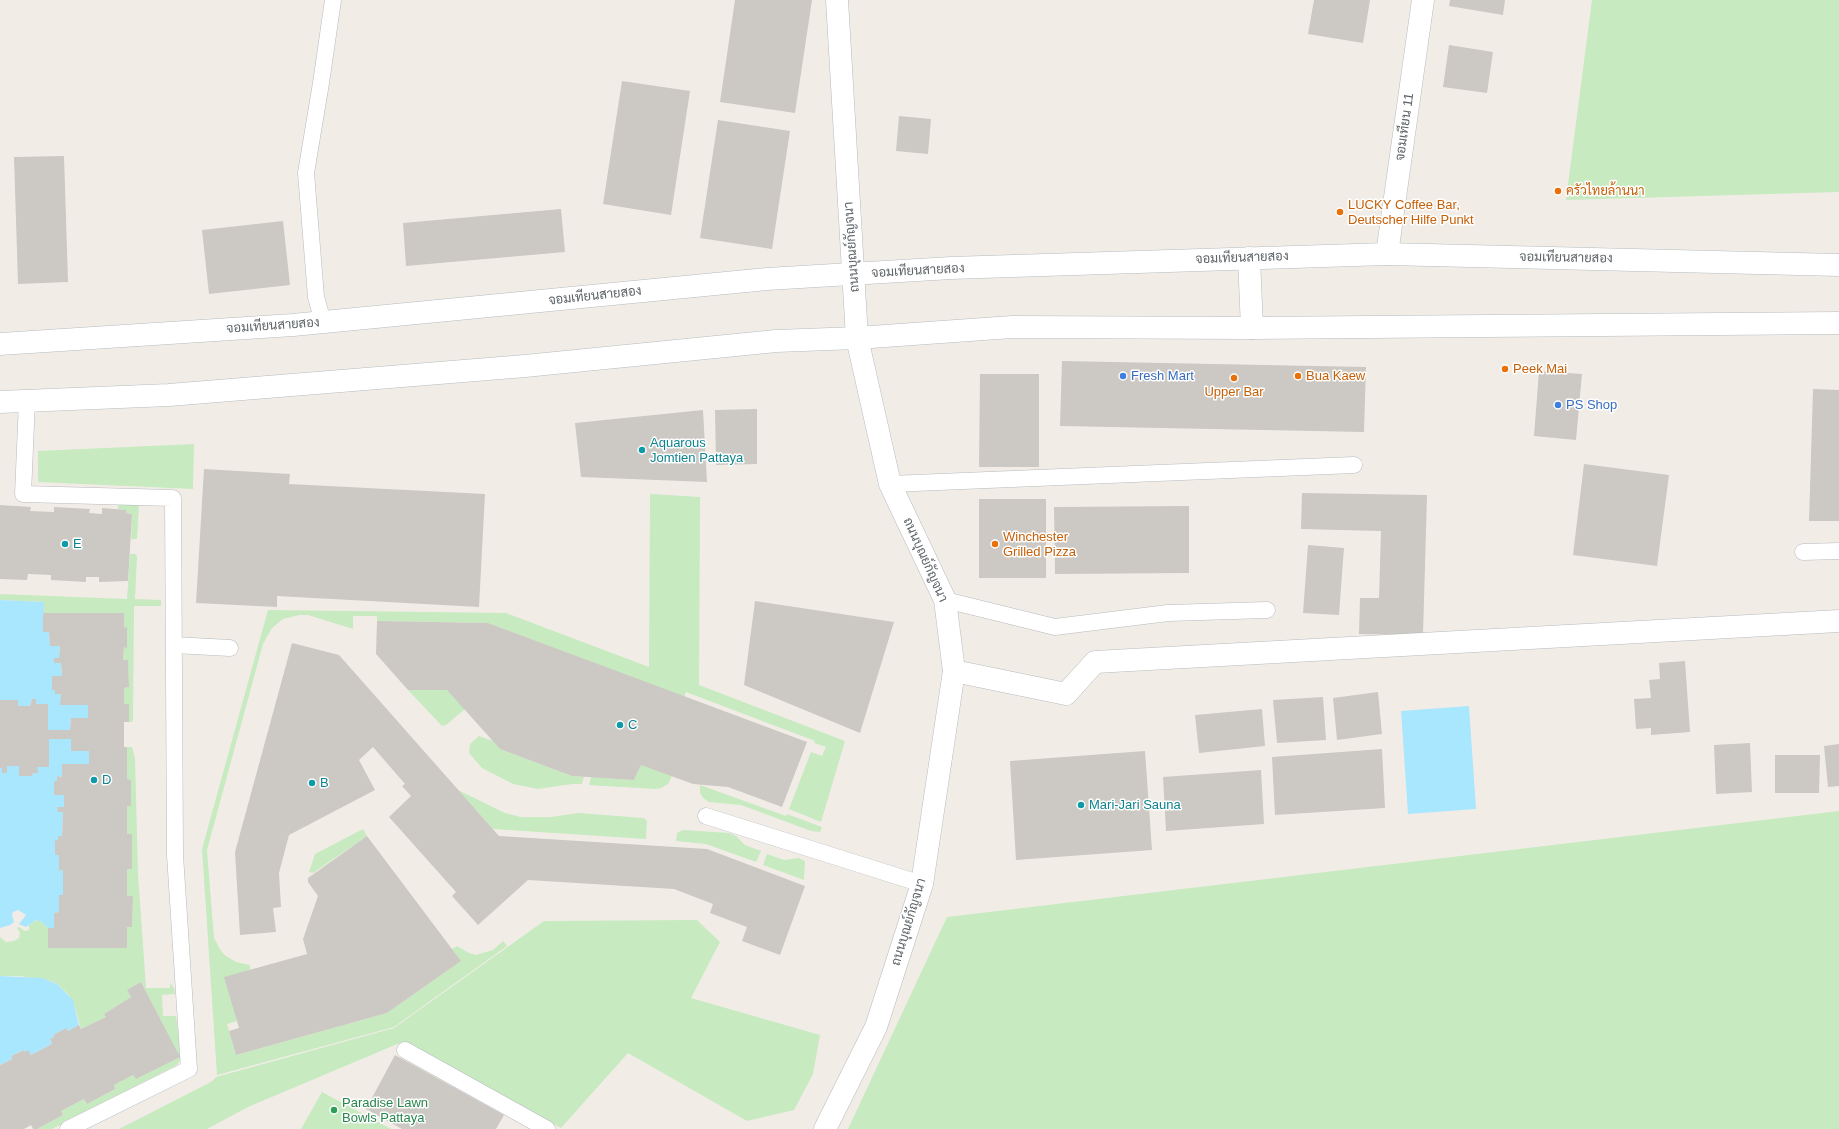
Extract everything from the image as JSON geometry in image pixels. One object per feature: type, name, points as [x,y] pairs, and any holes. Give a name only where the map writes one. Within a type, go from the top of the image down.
[{"type":"main road","name":"ถนนบุณย์กัญจนา","points":[[825,1129],[876,1027],[922,884],[954,672],[945,600],[890,484],[857,338],[836,0]]},
{"type":"main road","name":"จอมเทียน 11","points":[[1387,254],[1423,0]]},
{"type":"main road","name":"จอมเทียนสายสอง","points":[[0,344],[323,322],[766,279],[854,275],[951,268],[1387,254],[1839,264]]},
{"type":"main road","points":[[1249,258],[1252,328]]},
{"type":"main road","points":[[0,402],[169,395],[525,366],[776,341],[857,338],[1012,327],[1252,328],[1839,323]]},
{"type":"main road","points":[[954,672],[1066,694],[1095,662],[1839,621]]},
{"type":"lane","points":[[323,322],[316,297],[306,174],[322,84],[332,0]]},
{"type":"lane","points":[[27,401],[23,494],[173,498],[175,855],[188,1069],[68,1129]]},
{"type":"lane","points":[[890,484],[1354,465]]},
{"type":"lane","points":[[1803,552],[1839,551]]},
{"type":"lane","points":[[945,600],[1055,627],[1168,614],[1267,610]]},
{"type":"lane","points":[[174,645],[230,648]]},
{"type":"lane","points":[[706,816],[922,884]]},
{"type":"lane","points":[[405,1050],[547,1129]]},
{"type":"green space","points":[[1592,0],[1839,0],[1839,192],[1566,200]]},
{"type":"green space","points":[[194,444],[193,489],[38,482],[38,451]]},
{"type":"green space","points":[[650,494],[700,497],[699,685],[845,741],[821,822],[789,809],[811,752],[822,756],[826,747],[814,743],[815,741],[686,692],[684,697],[488,623],[377,621],[377,616],[353,616],[353,629],[308,615],[299,615],[283,619],[272,628],[263,644],[207,850],[214,938],[221,951],[226,956],[236,962],[250,965],[250,970],[225,977],[237,1021],[227,1024],[236,1055],[387,1013],[461,961],[452,949],[457,946],[476,955],[493,950],[503,941],[507,946],[394,1027],[217,1075],[202,849],[268,610],[506,613],[649,667]]},
{"type":"green space","points":[[118,503],[139,504],[137,539],[131,539],[132,514],[126,513],[126,510],[118,509]]},
{"type":"green space","points":[[130,554],[135,554],[137,556],[135,599],[161,600],[161,606],[134,606],[132,722],[129,722],[129,704],[124,704],[124,688],[129,687],[128,660],[123,660],[124,647],[127,647],[127,628],[124,628],[124,613],[43,613],[44,602],[0,600],[0,594],[127,599]]},
{"type":"green space","points":[[408,690],[447,690],[465,709],[446,725],[442,726]]},
{"type":"green space","points":[[479,736],[493,741],[500,749],[572,776],[584,777],[582,784],[538,789],[513,784],[482,768],[469,753],[470,744]]},
{"type":"green space","points":[[127,747],[132,747],[135,758],[138,874],[146,988],[170,988],[170,983],[174,988],[175,994],[162,995],[163,1016],[176,1016],[181,1058],[177,1065],[52,1129],[37,1129],[63,1115],[61,1111],[84,1099],[87,1104],[115,1089],[114,1085],[133,1075],[136,1079],[179,1056],[141,982],[127,990],[131,997],[104,1014],[106,1017],[81,1029],[75,1007],[68,994],[57,984],[51,981],[20,976],[0,976],[0,937],[6,942],[14,941],[19,938],[20,933],[17,928],[19,927],[25,931],[29,930],[29,925],[36,920],[42,922],[48,928],[48,948],[127,948],[127,927],[132,927],[133,896],[127,896],[127,869],[132,834],[127,834],[127,806],[131,806],[131,780],[127,779]]},
{"type":"green space","points":[[641,765],[672,776],[668,784],[661,788],[655,789],[589,785],[591,777],[634,780]]},
{"type":"green space","points":[[700,785],[786,816],[787,814],[822,827],[820,832],[811,831],[741,805],[709,802],[703,798],[700,793]]},
{"type":"green space","points":[[458,790],[505,813],[521,817],[551,817],[578,813],[644,818],[647,821],[646,839],[493,829]]},
{"type":"green space","points":[[1839,811],[1839,1129],[848,1129],[947,917]]},
{"type":"green space","points":[[363,829],[367,836],[313,873],[309,872],[315,854]]},
{"type":"green space","points":[[683,830],[729,833],[736,836],[745,845],[761,851],[756,862],[706,844],[676,841],[677,833]]},
{"type":"green space","points":[[767,854],[784,860],[799,858],[805,861],[804,880],[763,865]]},
{"type":"green space","points":[[697,920],[720,942],[691,998],[820,1035],[813,1074],[794,1110],[747,1121],[628,1053],[561,1128],[402,1042],[248,1107],[207,1129],[119,1129],[211,1082],[216,1077],[394,1028],[544,921]]},
{"type":"green space","name":"Paradise Lawn Bowls Pattaya","points":[[322,1092],[391,1129],[301,1129]]},
{"type":"water","points":[[0,600],[44,602],[43,631],[49,632],[50,646],[60,646],[59,658],[54,663],[61,663],[62,676],[52,676],[52,689],[55,690],[55,694],[61,694],[61,705],[88,705],[88,718],[71,718],[70,730],[48,730],[48,704],[36,704],[36,699],[32,699],[30,706],[18,706],[17,700],[1,700],[0,705]]},
{"type":"water","points":[[1469,706],[1476,809],[1408,814],[1401,711]]},
{"type":"water","points":[[49,739],[71,739],[71,751],[89,751],[89,764],[62,764],[62,777],[57,776],[57,781],[54,781],[54,795],[64,795],[64,807],[58,808],[58,812],[63,812],[62,836],[58,836],[58,840],[55,841],[55,855],[59,855],[59,871],[63,870],[63,895],[59,895],[59,912],[54,913],[54,928],[48,928],[42,922],[36,920],[26,927],[19,924],[26,915],[18,910],[13,912],[12,915],[14,922],[0,928],[0,768],[2,768],[2,773],[7,766],[19,766],[20,776],[32,776],[33,773],[37,773],[37,767],[49,767]]},
{"type":"water","points":[[0,976],[42,978],[57,984],[73,1000],[79,1025],[68,1031],[66,1028],[53,1035],[54,1037],[50,1040],[52,1044],[31,1055],[28,1051],[25,1052],[23,1050],[11,1056],[12,1059],[0,1065]]},
{"type":"building","points":[[735,0],[812,0],[795,113],[720,102]]},
{"type":"building","points":[[1314,0],[1370,0],[1363,43],[1308,34]]},
{"type":"building","points":[[1450,0],[1505,0],[1503,15],[1449,6]]},
{"type":"building","points":[[1449,45],[1493,52],[1487,93],[1443,87]]},
{"type":"building","points":[[622,81],[690,91],[671,215],[603,204]]},
{"type":"building","points":[[899,116],[931,119],[928,154],[896,151]]},
{"type":"building","points":[[718,120],[790,131],[772,249],[700,238]]},
{"type":"building","points":[[64,156],[68,282],[18,284],[14,157]]},
{"type":"building","points":[[561,209],[565,252],[406,266],[403,223]]},
{"type":"building","points":[[283,221],[290,285],[209,294],[202,230]]},
{"type":"building","points":[[1062,361],[1366,367],[1364,432],[1060,426]]},
{"type":"building","name":"PS Shop","points":[[1539,371],[1582,374],[1576,440],[1534,436]]},
{"type":"building","points":[[980,374],[1039,374],[1039,467],[979,467]]},
{"type":"building","points":[[1813,389],[1839,390],[1839,521],[1809,521]]},
{"type":"building","points":[[757,409],[757,464],[716,465],[715,410]]},
{"type":"building","name":"Aquarous Jomtien Pattaya","points":[[703,410],[707,482],[581,477],[575,423]]},
{"type":"building","points":[[1584,464],[1669,475],[1657,566],[1573,555]]},
{"type":"building","points":[[204,469],[290,474],[289,484],[485,494],[479,607],[277,596],[277,607],[196,603]]},
{"type":"building","points":[[1302,493],[1427,495],[1423,635],[1359,634],[1360,598],[1379,598],[1381,531],[1301,529]]},
{"type":"building","points":[[979,499],[1046,499],[1046,578],[979,578]]},
{"type":"building","name":"E","points":[[0,505],[31,507],[30,511],[54,512],[54,507],[90,509],[89,513],[102,514],[102,508],[126,510],[126,513],[132,514],[128,581],[99,582],[99,577],[86,577],[86,582],[51,580],[51,575],[28,574],[27,580],[0,579]]},
{"type":"building","points":[[1189,506],[1189,573],[1055,574],[1054,507]]},
{"type":"building","points":[[1308,545],[1344,548],[1339,615],[1303,613]]},
{"type":"building","points":[[755,601],[894,622],[860,733],[744,685]]},
{"type":"building","name":"D","points":[[43,613],[124,613],[124,628],[127,627],[127,648],[124,647],[123,660],[128,660],[129,687],[124,688],[124,704],[129,704],[129,722],[124,722],[124,747],[127,747],[127,779],[131,780],[131,806],[127,806],[127,834],[132,834],[132,869],[127,869],[127,896],[133,896],[132,927],[127,927],[127,948],[48,948],[48,928],[54,928],[54,913],[59,912],[59,895],[63,895],[63,870],[59,871],[59,855],[55,855],[55,840],[58,840],[58,836],[62,836],[63,812],[58,812],[57,807],[64,807],[64,795],[54,795],[54,781],[57,781],[57,776],[62,777],[62,764],[89,764],[89,751],[71,751],[71,739],[49,739],[49,767],[37,767],[38,773],[33,773],[32,776],[19,776],[19,766],[7,766],[7,773],[2,773],[2,768],[0,768],[0,700],[18,700],[18,706],[30,706],[32,699],[36,699],[36,704],[48,704],[48,730],[70,730],[71,718],[88,718],[88,705],[60,705],[61,694],[55,694],[55,690],[52,690],[52,676],[62,676],[61,663],[54,663],[54,658],[59,658],[60,646],[50,646],[49,632],[43,632]]},
{"type":"building","name":"C","points":[[377,621],[488,623],[807,742],[782,807],[728,787],[693,784],[641,765],[634,780],[572,776],[500,749],[447,690],[408,690],[376,654]]},
{"type":"building","points":[[292,643],[339,655],[499,836],[707,849],[805,886],[780,955],[742,941],[747,927],[710,913],[713,904],[674,889],[528,880],[478,925],[452,896],[456,892],[389,817],[411,796],[402,786],[405,784],[373,747],[359,760],[375,790],[289,835],[279,873],[281,907],[273,908],[276,932],[240,935],[235,852]]},
{"type":"building","points":[[1685,661],[1690,732],[1651,735],[1651,728],[1636,729],[1634,699],[1651,698],[1649,680],[1660,679],[1659,663]]},
{"type":"building","points":[[1378,692],[1382,734],[1337,740],[1333,698]]},
{"type":"building","points":[[1323,697],[1326,740],[1277,743],[1273,700]]},
{"type":"building","points":[[1262,709],[1265,746],[1199,753],[1195,715]]},
{"type":"building","points":[[1750,743],[1752,792],[1716,794],[1714,745]]},
{"type":"building","points":[[1839,744],[1839,786],[1828,787],[1824,746]]},
{"type":"building","points":[[1382,749],[1385,808],[1275,815],[1272,757]]},
{"type":"building","name":"Mari-Jari Sauna","points":[[1145,751],[1152,850],[1016,860],[1010,761]]},
{"type":"building","points":[[1775,755],[1820,755],[1819,793],[1775,793]]},
{"type":"building","points":[[1261,770],[1264,824],[1166,831],[1163,777]]},
{"type":"building","points":[[367,836],[461,961],[387,1013],[236,1055],[229,1031],[239,1028],[224,977],[307,954],[303,939],[318,896],[308,882],[308,878]]},
{"type":"building","points":[[141,982],[180,1057],[136,1079],[133,1075],[114,1085],[115,1089],[87,1104],[84,1099],[61,1111],[63,1115],[37,1129],[33,1129],[31,1125],[24,1129],[0,1129],[0,1065],[12,1059],[11,1056],[24,1050],[25,1052],[28,1050],[31,1055],[52,1044],[50,1039],[54,1037],[53,1035],[66,1028],[68,1031],[79,1025],[81,1029],[106,1017],[104,1014],[131,997],[127,990]]},
{"type":"building","points":[[395,1055],[504,1115],[496,1129],[402,1129],[366,1109]]},
{"type":"place","name":"ครัวไทยล้านนา","points":[[1558,191]]},
{"type":"place","name":"LUCKY Coffee Bar, Deutscher Hilfe Punkt","points":[[1340,212]]},
{"type":"place","name":"Peek Mai","points":[[1505,369]]},
{"type":"place","name":"Fresh Mart","points":[[1123,376]]},
{"type":"place","name":"Bua Kaew","points":[[1298,376]]},
{"type":"place","name":"Upper Bar","points":[[1234,378]]},
{"type":"place","name":"PS Shop","points":[[1558,405]]},
{"type":"place","name":"Aquarous Jomtien Pattaya","points":[[642,450]]},
{"type":"place","name":"E","points":[[65,544]]},
{"type":"place","name":"Winchester Grilled Pizza","points":[[995,544]]},
{"type":"place","name":"C","points":[[620,725]]},
{"type":"place","name":"D","points":[[94,780]]},
{"type":"place","name":"B","points":[[312,783]]},
{"type":"place","name":"Mari-Jari Sauna","points":[[1081,805]]},
{"type":"place","name":"Paradise Lawn Bowls Pattaya","points":[[334,1110]]}]
